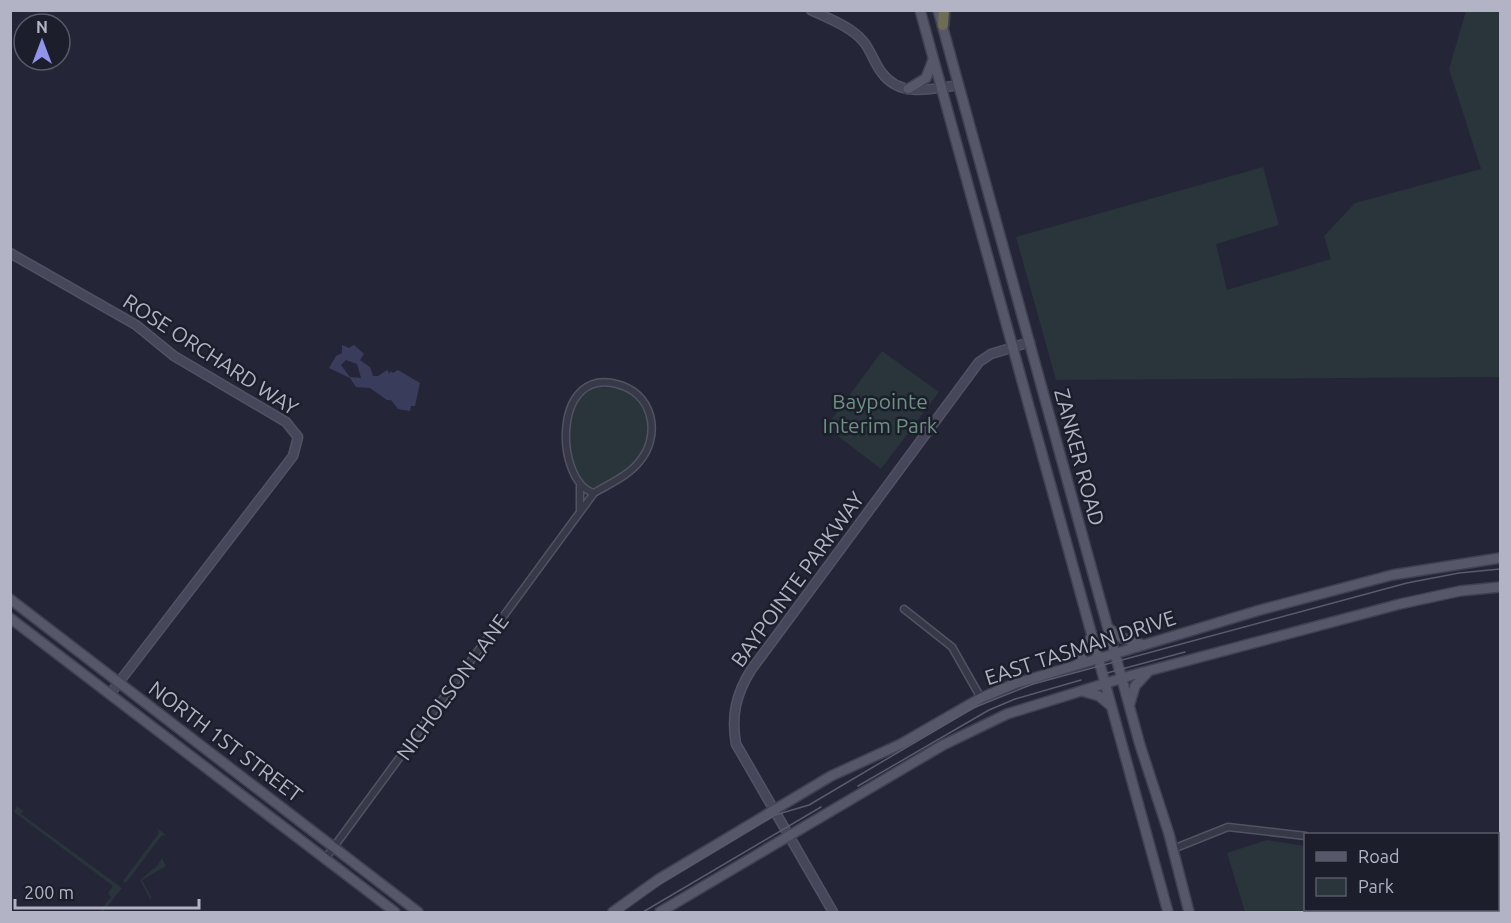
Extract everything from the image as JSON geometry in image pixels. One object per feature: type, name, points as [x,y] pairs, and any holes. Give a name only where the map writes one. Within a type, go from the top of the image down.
[{"type":"highway","points":[[943,25],[944,10]]},
{"type":"main road","name":"ZANKER ROAD","points":[[920,10],[1168,912]]},
{"type":"main road","name":"ZANKER ROAD","points":[[938,10],[1115,654],[1173,849],[1189,912]]},
{"type":"main road","points":[[908,89],[926,78],[934,58]]},
{"type":"main road","name":"EAST TASMAN DRIVE","points":[[613,912],[648,886],[831,776],[909,740],[981,698],[1014,684],[1392,575],[1500,558]]},
{"type":"main road","name":"EAST TASMAN DRIVE","points":[[660,912],[974,729],[1029,706],[1122,678],[1423,598],[1500,587]]},
{"type":"main road","name":"NORTH 1ST STREET","points":[[10,599],[418,912]]},
{"type":"main road","name":"NORTH 1ST STREET","points":[[10,618],[395,912]]},
{"type":"main road","points":[[1108,628],[1122,638],[1144,645]]},
{"type":"main road","points":[[1078,664],[1092,635]]},
{"type":"main road","points":[[1130,703],[1135,686],[1150,671]]},
{"type":"main road","points":[[1081,691],[1095,694],[1111,706]]},
{"type":"street","points":[[811,10],[855,33],[869,48],[886,79],[908,89],[959,85]]},
{"type":"street","name":"ROSE ORCHARD WAY","points":[[10,253],[143,330],[174,356],[286,422],[298,437],[293,456],[110,694]]},
{"type":"street","name":"BAYPOINTE PARKWAY","points":[[833,912],[787,837],[736,744],[733,717],[745,680],[979,362],[991,354],[1030,342]]},
{"type":"street","name":"NICHOLSON LANE","points":[[325,859],[579,515],[594,493],[627,474],[640,461],[649,442],[650,411],[643,398],[629,388],[608,384],[595,386],[584,390],[568,410],[564,430],[568,451],[580,485],[579,515]]},
{"type":"street","points":[[580,485],[594,493]]},
{"type":"street","points":[[904,609],[952,647],[981,698]]},
{"type":"street","points":[[1173,849],[1228,827],[1304,836]]},
{"type":"green space","points":[[1466,11],[1500,11],[1500,377],[1056,380],[1016,237],[1263,167],[1279,225],[1216,244],[1227,290],[1331,259],[1324,236],[1355,203],[1481,169],[1449,69]]},
{"type":"green space","name":"Baypointe Interim Park","points":[[882,351],[939,392],[881,469],[826,427]]},
{"type":"green space","points":[[608,386],[631,392],[642,401],[649,415],[648,441],[637,462],[594,491],[584,485],[577,474],[569,444],[569,428],[577,401],[585,392]]},
{"type":"green space","points":[[17,806],[23,811],[21,814],[122,888],[103,912],[99,912],[111,897],[108,893],[113,886],[14,812]]},
{"type":"green space","points":[[157,828],[167,836],[162,835],[126,883],[123,881],[159,833]]},
{"type":"green space","points":[[1267,840],[1304,846],[1304,911],[1349,912],[1245,912],[1227,853]]},
{"type":"green space","points":[[162,858],[166,866],[142,880],[152,898],[150,899],[140,880],[157,866]]},
{"type":"water","points":[[342,345],[349,348],[354,345],[364,354],[360,360],[370,367],[373,376],[378,376],[387,370],[390,374],[390,371],[393,373],[398,370],[420,383],[415,406],[411,406],[410,411],[398,409],[391,400],[387,400],[370,388],[356,387],[350,378],[329,368],[336,356],[342,353]],"holes":[[[346,360],[357,364],[361,378],[350,377],[341,365]]]},
{"type":"tram line","points":[[620,912],[658,885],[775,815],[809,805],[973,708],[1033,684],[1407,583],[1459,573],[1500,569]]},
{"type":"tram line","points":[[1107,673],[1185,652]]},
{"type":"tram line","points":[[858,786],[989,710],[1015,699],[1081,680]]},
{"type":"tram line","points":[[643,912],[821,807]]}]
